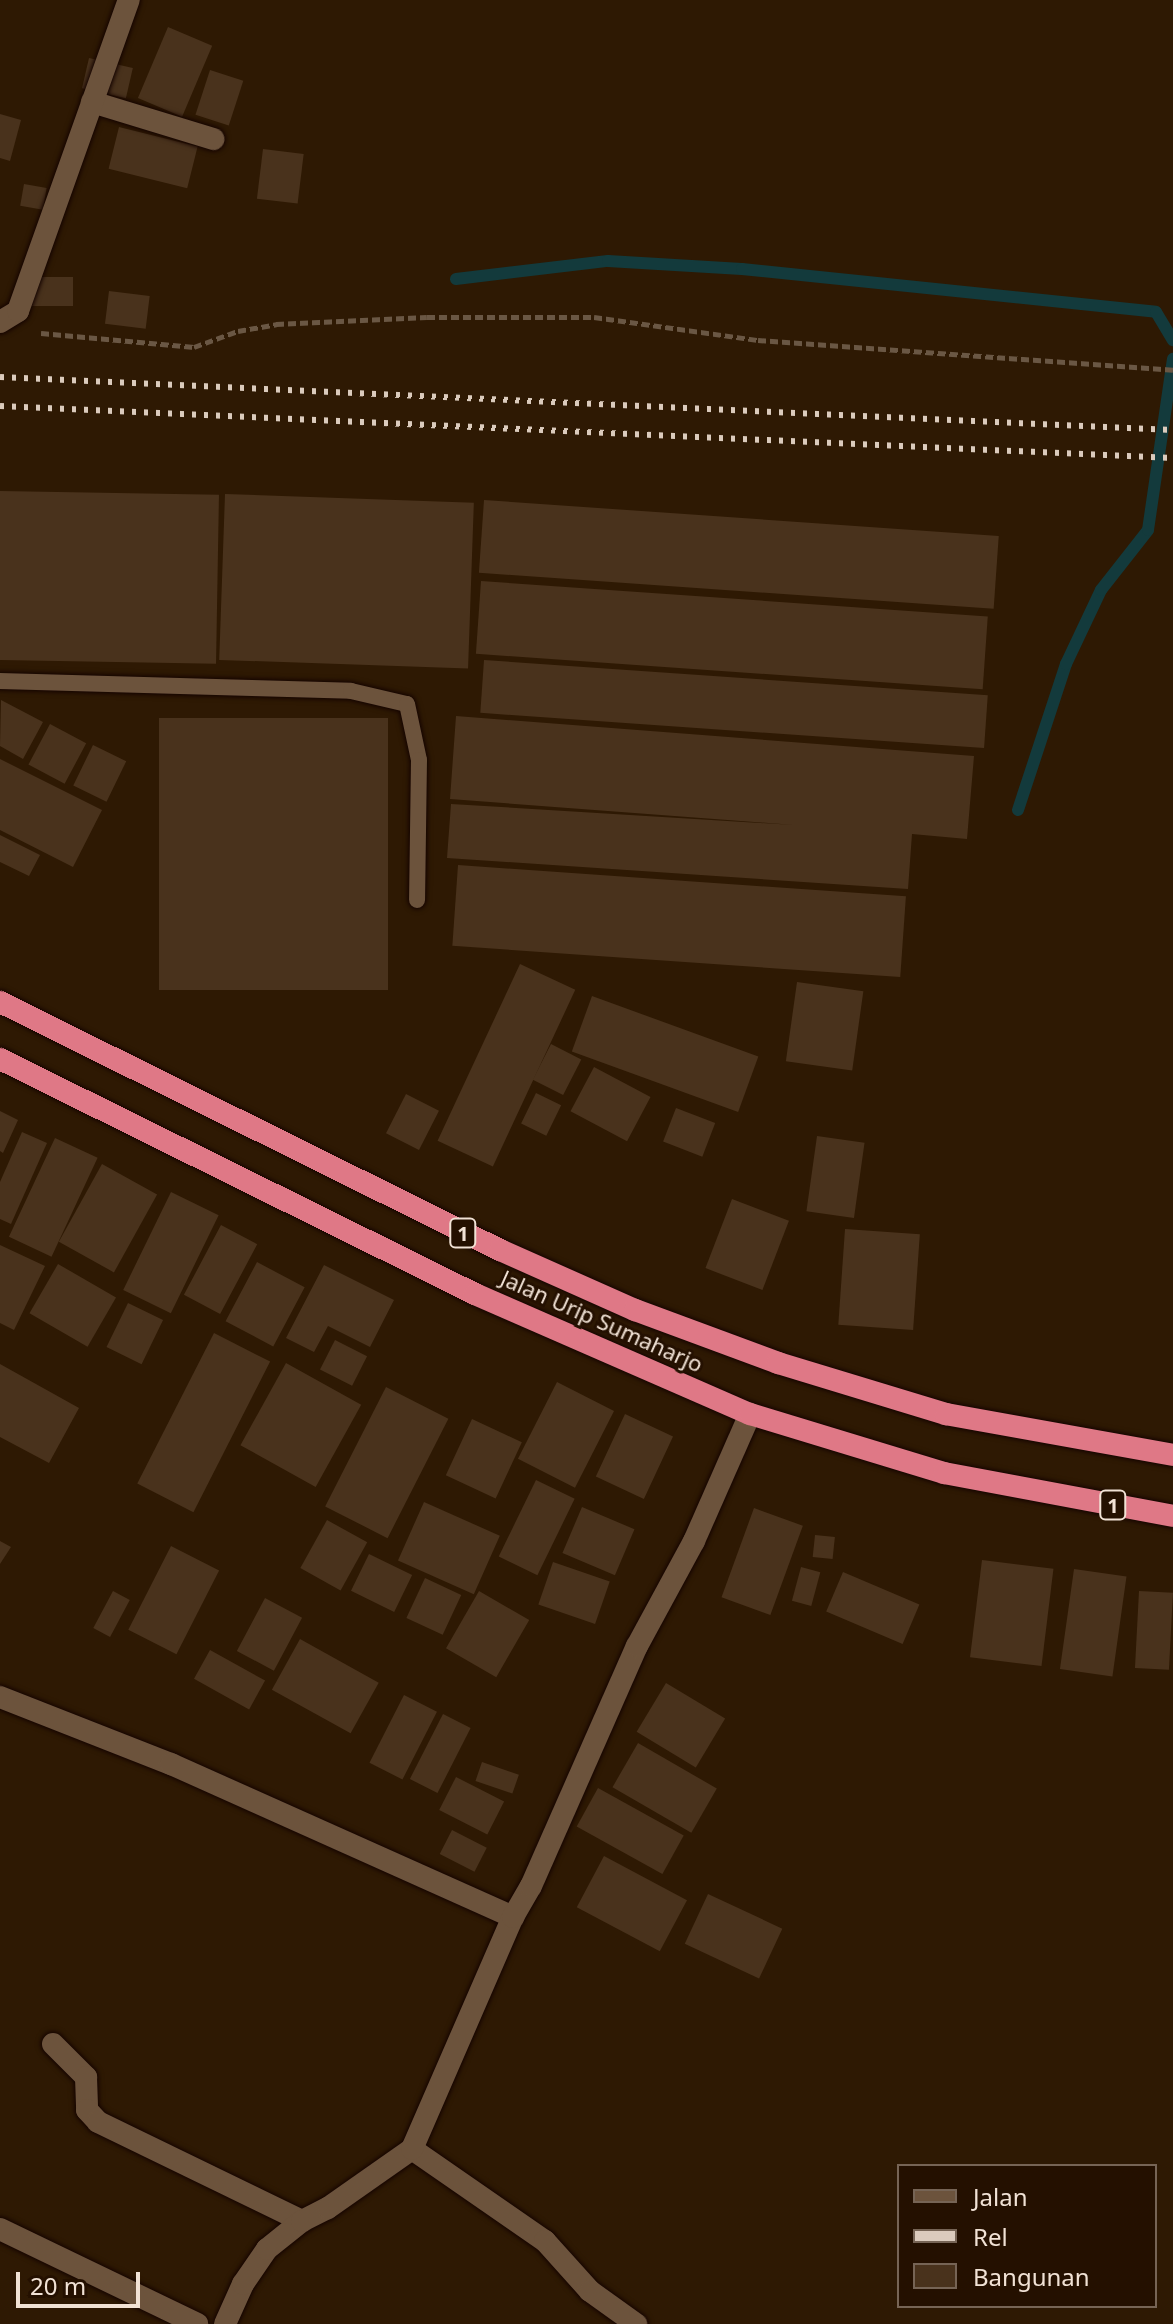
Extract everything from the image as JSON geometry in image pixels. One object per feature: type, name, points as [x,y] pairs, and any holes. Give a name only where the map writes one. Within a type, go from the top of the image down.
[{"type":"highway","name":"Jalan Urip Sumaharjo","points":[[0,1002],[367,1186],[621,1304],[778,1363],[946,1414],[1173,1455]]},
{"type":"highway","name":"Jalan Urip Sumaharjo","points":[[0,1059],[475,1294],[750,1414],[944,1473],[1173,1516]]},
{"type":"street","points":[[0,322],[18,311],[129,0]]},
{"type":"street","points":[[92,102],[213,139]]},
{"type":"street","points":[[225,2324],[243,2284],[267,2249],[302,2221],[328,2208],[412,2149],[513,1917],[531,1886],[637,1646],[694,1541],[750,1414]]},
{"type":"street","points":[[0,1697],[171,1764],[513,1917]]},
{"type":"street","points":[[53,2044],[86,2077],[87,2110],[98,2122],[302,2221]]},
{"type":"street","points":[[412,2149],[545,2241],[590,2291],[636,2324]]},
{"type":"street","points":[[0,2229],[197,2324]]},
{"type":"lane","points":[[0,681],[351,691],[407,704],[419,760],[417,900]]},
{"type":"path","points":[[32,331],[57,337],[194,347],[238,331],[276,324],[427,317],[594,317],[758,340],[1173,370]]},
{"type":"building","points":[[168,27],[212,46],[182,117],[138,98]]},
{"type":"building","points":[[89,58],[133,68],[126,98],[82,88]]},
{"type":"building","points":[[210,70],[243,81],[229,126],[195,115]]},
{"type":"building","points":[[0,114],[21,120],[10,161],[0,158]]},
{"type":"building","points":[[119,127],[198,147],[187,188],[109,169]]},
{"type":"building","points":[[263,149],[304,154],[298,204],[257,199]]},
{"type":"building","points":[[24,184],[47,188],[43,210],[20,206]]},
{"type":"building","points":[[31,277],[73,277],[73,306],[31,306]]},
{"type":"building","points":[[109,291],[150,296],[146,329],[105,324]]},
{"type":"building","points":[[0,491],[219,495],[216,664],[0,660]]},
{"type":"building","points":[[225,494],[474,503],[468,669],[219,660]]},
{"type":"building","points":[[484,500],[999,536],[994,609],[479,573]]},
{"type":"building","points":[[481,581],[988,616],[983,689],[476,654]]},
{"type":"building","points":[[484,660],[988,695],[984,748],[480,713]]},
{"type":"building","points":[[1,700],[43,722],[23,759],[0,746]]},
{"type":"building","points":[[456,716],[974,756],[967,839],[912,834],[908,889],[447,858],[451,804],[794,825],[450,799]]},
{"type":"building","points":[[159,718],[388,718],[388,990],[159,990]]},
{"type":"building","points":[[50,724],[86,743],[65,784],[28,765]]},
{"type":"building","points":[[93,745],[126,761],[107,802],[73,785]]},
{"type":"building","points":[[0,759],[102,810],[73,867],[0,830]]},
{"type":"building","points":[[0,835],[40,855],[29,876],[0,862]]},
{"type":"building","points":[[458,865],[906,896],[900,977],[452,946]]},
{"type":"building","points":[[520,964],[575,990],[493,1167],[438,1141]]},
{"type":"building","points":[[797,982],[863,991],[852,1071],[786,1061]]},
{"type":"building","points":[[592,996],[758,1057],[738,1112],[572,1051]]},
{"type":"building","points":[[551,1044],[581,1059],[563,1095],[533,1080]]},
{"type":"building","points":[[594,1067],[651,1097],[627,1141],[571,1111]]},
{"type":"building","points":[[536,1093],[561,1105],[546,1136],[521,1124]]},
{"type":"building","points":[[406,1094],[439,1111],[419,1150],[386,1133]]},
{"type":"building","points":[[676,1108],[715,1123],[702,1157],[663,1142]]},
{"type":"building","points":[[0,1111],[18,1120],[3,1153],[0,1151]]},
{"type":"building","points":[[22,1132],[47,1143],[11,1224],[0,1219],[0,1182]]},
{"type":"building","points":[[817,1136],[865,1143],[854,1218],[806,1211]]},
{"type":"building","points":[[55,1138],[98,1158],[52,1257],[9,1237]]},
{"type":"building","points":[[102,1164],[157,1195],[114,1272],[59,1242]]},
{"type":"building","points":[[171,1192],[219,1215],[171,1313],[123,1290]]},
{"type":"building","points":[[732,1199],[789,1221],[762,1290],[705,1268]]},
{"type":"building","points":[[221,1225],[257,1244],[220,1314],[184,1295]]},
{"type":"building","points":[[845,1229],[920,1234],[913,1330],[838,1325]]},
{"type":"building","points":[[0,1245],[45,1266],[14,1330],[0,1323]]},
{"type":"building","points":[[257,1262],[305,1287],[273,1347],[226,1321]]},
{"type":"building","points":[[58,1264],[116,1298],[88,1347],[30,1313]]},
{"type":"building","points":[[324,1265],[394,1300],[370,1347],[328,1326],[314,1352],[286,1338]]},
{"type":"building","points":[[128,1303],[163,1320],[142,1364],[107,1347]]},
{"type":"building","points":[[214,1333],[270,1362],[193,1512],[137,1484]]},
{"type":"building","points":[[335,1340],[367,1356],[352,1386],[320,1369]]},
{"type":"building","points":[[286,1363],[361,1405],[316,1487],[240,1445]]},
{"type":"building","points":[[0,1364],[79,1408],[49,1463],[0,1437]]},
{"type":"building","points":[[557,1382],[614,1411],[575,1488],[518,1459]]},
{"type":"building","points":[[386,1387],[448,1419],[388,1538],[325,1506]]},
{"type":"building","points":[[625,1414],[673,1436],[644,1499],[596,1477]]},
{"type":"building","points":[[472,1419],[522,1442],[496,1498],[446,1475]]},
{"type":"building","points":[[536,1480],[575,1499],[537,1575],[499,1556]]},
{"type":"building","points":[[424,1502],[500,1536],[474,1594],[398,1560]]},
{"type":"building","points":[[582,1507],[634,1529],[615,1575],[562,1553]]},
{"type":"building","points":[[754,1508],[803,1526],[770,1615],[722,1597]]},
{"type":"building","points":[[327,1520],[367,1542],[341,1590],[300,1568]]},
{"type":"building","points":[[815,1535],[835,1537],[833,1559],[813,1557]]},
{"type":"building","points":[[0,1541],[11,1547],[0,1564]]},
{"type":"building","points":[[171,1546],[219,1571],[176,1654],[128,1630]]},
{"type":"building","points":[[369,1554],[412,1575],[394,1612],[351,1591]]},
{"type":"building","points":[[982,1560],[1053,1569],[1042,1666],[970,1657]]},
{"type":"building","points":[[553,1562],[610,1582],[595,1624],[538,1605]]},
{"type":"building","points":[[801,1567],[820,1572],[811,1606],[792,1601]]},
{"type":"building","points":[[1074,1569],[1126,1576],[1112,1676],[1060,1669]]},
{"type":"building","points":[[843,1572],[919,1604],[903,1644],[826,1612]]},
{"type":"building","points":[[425,1578],[461,1595],[443,1635],[406,1618]]},
{"type":"building","points":[[113,1591],[130,1600],[110,1637],[93,1628]]},
{"type":"building","points":[[479,1591],[529,1620],[496,1677],[446,1648]]},
{"type":"building","points":[[1139,1591],[1173,1593],[1169,1670],[1135,1668]]},
{"type":"building","points":[[265,1598],[302,1618],[274,1671],[237,1651]]},
{"type":"building","points":[[300,1639],[379,1683],[351,1733],[272,1690]]},
{"type":"building","points":[[210,1650],[265,1681],[249,1709],[194,1679]]},
{"type":"building","points":[[666,1683],[725,1719],[696,1767],[637,1732]]},
{"type":"building","points":[[404,1695],[437,1712],[402,1780],[369,1763]]},
{"type":"building","points":[[443,1714],[471,1728],[437,1793],[410,1779]]},
{"type":"building","points":[[638,1743],[717,1788],[691,1833],[612,1787]]},
{"type":"building","points":[[482,1762],[519,1775],[512,1794],[475,1781]]},
{"type":"building","points":[[456,1777],[504,1802],[487,1834],[439,1810]]},
{"type":"building","points":[[598,1788],[684,1836],[662,1874],[577,1826]]},
{"type":"building","points":[[452,1830],[487,1848],[474,1872],[440,1854]]},
{"type":"building","points":[[604,1856],[687,1900],[660,1951],[577,1907]]},
{"type":"building","points":[[708,1894],[782,1929],[759,1979],[685,1944]]},
{"type":"waterway","points":[[456,279],[608,261],[742,269],[1156,312],[1173,340]]},
{"type":"waterway","points":[[1018,810],[1066,664],[1101,590],[1148,530],[1173,359]]},
{"type":"railway","points":[[0,377],[1173,430]]},
{"type":"railway","points":[[0,406],[1173,458]]}]
